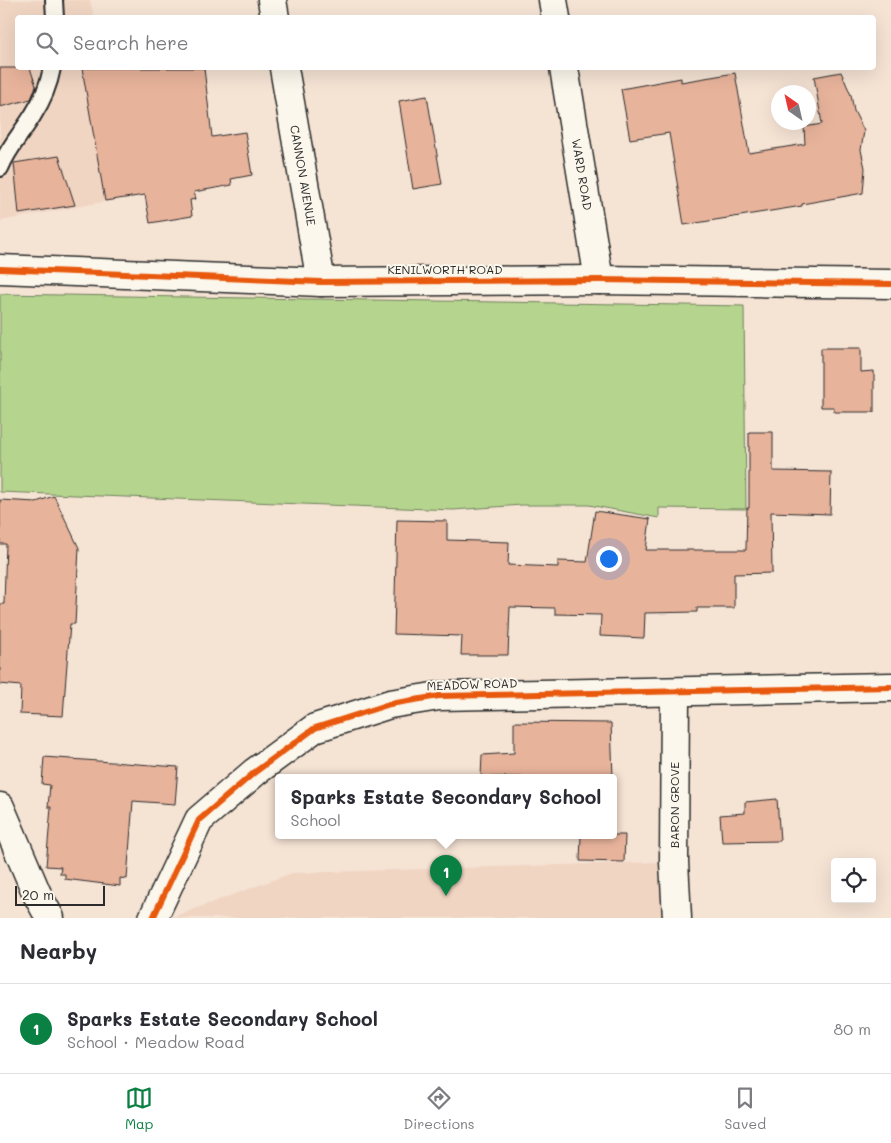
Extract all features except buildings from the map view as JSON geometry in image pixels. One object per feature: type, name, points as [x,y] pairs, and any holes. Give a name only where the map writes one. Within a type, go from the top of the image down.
[{"type":"street","points":[[272,0],[274,15]]},
{"type":"street","points":[[553,0],[556,15]]},
{"type":"street","name":"CANNON AVENUE","points":[[284,70],[320,282]]},
{"type":"street","name":"WARD ROAD","points":[[564,70],[598,280]]},
{"type":"street","name":"KENILWORTH ROAD","points":[[0,269],[320,282],[598,280],[891,284]]},
{"type":"street","name":"MEADOW ROAD","points":[[153,918],[199,820],[255,772],[315,728],[390,704],[439,696],[891,687]]},
{"type":"street","name":"BARON GROVE","points":[[675,692],[674,862],[677,918]]},
{"type":"street","points":[[0,807],[37,894],[50,918]]},
{"type":"lane","points":[[54,0],[55,15]]},
{"type":"lane","points":[[0,168],[9,149],[34,115],[45,92],[51,70]]},
{"type":"shaded area","points":[[0,0],[90,0],[94,15],[15,15],[15,70],[103,70],[125,198],[0,221]]},
{"type":"shaded area","points":[[660,862],[662,918],[170,918],[292,873]]},
{"type":"green space","points":[[0,294],[744,306],[746,509],[659,508],[659,518],[589,505],[522,505],[453,510],[0,492]]},
{"type":"cycle path","points":[[0,269],[321,282],[599,280],[891,284]]},
{"type":"cycle path","points":[[153,918],[199,820],[255,772],[315,728],[390,704],[439,696],[891,687]]},
{"type":"place","name":"Sparks Estate Secondary School","points":[[446,896]]}]
